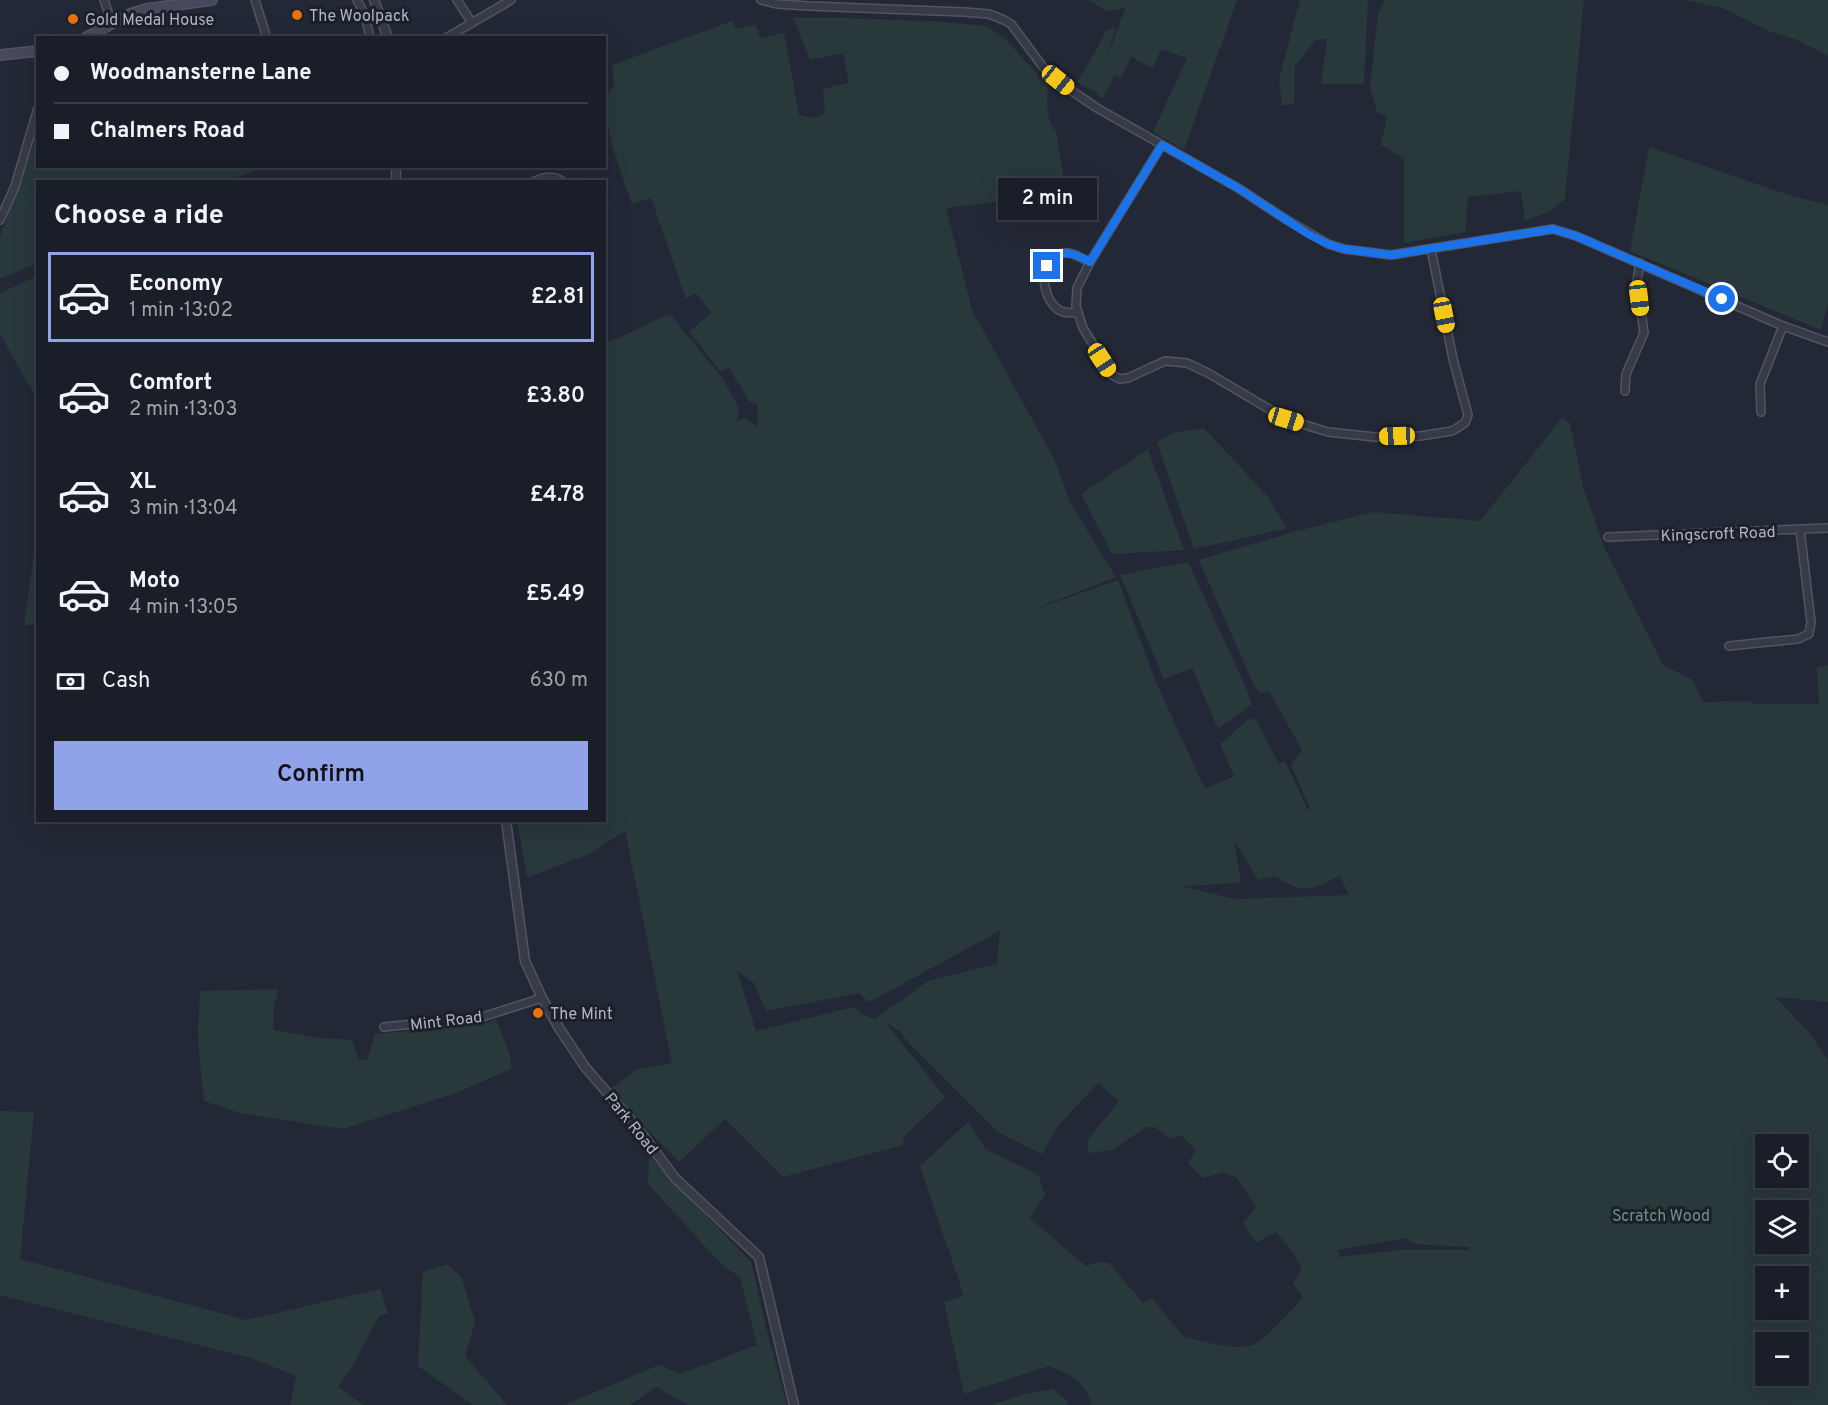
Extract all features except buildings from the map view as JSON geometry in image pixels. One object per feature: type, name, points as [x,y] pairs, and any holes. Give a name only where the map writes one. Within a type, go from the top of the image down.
[{"type":"main road","points":[[89,36],[130,14],[146,9],[212,0]]},
{"type":"main road","points":[[0,55],[36,51]]},
{"type":"street","points":[[104,0],[112,24]]},
{"type":"street","points":[[255,0],[266,36]]},
{"type":"street","points":[[374,0],[389,36]]},
{"type":"street","points":[[457,0],[472,23]]},
{"type":"street","points":[[449,36],[511,0]]},
{"type":"street","points":[[761,0],[777,4],[809,3],[998,16],[1011,24],[1043,67],[1069,89],[1238,188],[1328,244],[1376,255],[1391,255],[1553,229],[1576,236],[1783,326],[1828,342]]},
{"type":"street","points":[[360,1],[370,36]]},
{"type":"street","points":[[0,220],[4,202],[15,186],[36,115]]},
{"type":"street","points":[[1162,145],[1090,262],[1077,288],[1078,313],[1092,344],[1112,375],[1120,379],[1128,378],[1165,361],[1187,363],[1208,372],[1286,419],[1328,432],[1375,437],[1419,436],[1452,431],[1465,423],[1468,415],[1453,359],[1431,249]]},
{"type":"street","points":[[541,180],[551,177],[561,180]]},
{"type":"street","points":[[1078,313],[1066,313],[1055,306],[1048,297],[1043,277],[1054,256],[1071,253],[1090,262]]},
{"type":"street","points":[[1625,392],[1626,374],[1644,333],[1637,281],[1640,263]]},
{"type":"street","points":[[1761,412],[1760,384],[1783,326]]},
{"type":"street","name":"Kingscroft Road","points":[[1608,537],[1828,528]]},
{"type":"street","points":[[1729,646],[1798,639],[1809,634],[1811,622],[1800,529]]},
{"type":"street","name":"Park Road","points":[[506,822],[525,961],[542,998],[585,1067],[636,1126],[675,1178],[759,1257],[795,1405]]},
{"type":"street","name":"Mint Road","points":[[384,1027],[482,1017],[542,998]]},
{"type":"green space","points":[[1088,0],[1237,0],[1184,150],[1153,132],[1187,58],[1161,49],[1153,68],[1131,57],[1121,78],[1115,75],[1102,99],[1095,92],[1077,82],[1106,30],[1116,26],[1105,64],[1125,8],[1106,11]]},
{"type":"green space","points":[[1300,0],[1368,0],[1364,84],[1321,84],[1327,39],[1315,40],[1295,66],[1294,104],[1282,106],[1279,79]]},
{"type":"green space","points":[[1385,0],[1584,0],[1565,199],[1548,212],[1525,221],[1521,191],[1468,197],[1465,232],[1404,243],[1404,159],[1381,145],[1387,116],[1377,112],[1370,88],[1378,13]]},
{"type":"green space","points":[[1686,0],[1828,0],[1828,56],[1798,40],[1771,32],[1723,8]]},
{"type":"green space","name":"Scratch Wood","points":[[793,18],[942,22],[987,26],[1006,40],[1048,85],[1048,116],[1056,131],[1066,193],[946,208],[972,310],[1054,459],[1070,502],[1116,577],[1030,611],[1118,580],[1156,682],[1205,789],[1234,776],[1220,744],[1250,718],[1257,721],[1279,764],[1285,761],[1307,808],[1292,815],[1310,808],[1291,765],[1302,750],[1269,691],[1261,693],[1254,686],[1199,560],[1290,533],[1374,512],[1480,521],[1562,418],[1570,423],[1583,487],[1605,549],[1663,665],[1693,680],[1703,702],[1752,701],[1753,704],[1819,704],[1817,667],[1828,665],[1828,1002],[1775,997],[1808,1031],[1828,1060],[1828,1405],[1092,1405],[1081,1384],[1049,1366],[964,1394],[944,1302],[964,1296],[920,1166],[968,1122],[986,1150],[1038,1174],[1045,1195],[1030,1218],[1086,1266],[1099,1262],[1109,1263],[1143,1303],[1152,1298],[1189,1343],[1185,1337],[1239,1347],[1255,1344],[1303,1298],[1293,1283],[1302,1269],[1293,1253],[1276,1232],[1256,1243],[1243,1223],[1256,1207],[1237,1178],[1224,1172],[1203,1178],[1188,1163],[1196,1150],[1181,1135],[1170,1139],[1155,1127],[1146,1127],[1113,1150],[1088,1153],[1087,1141],[1119,1101],[1098,1083],[1057,1127],[1042,1154],[998,1132],[906,1040],[901,1032],[885,1022],[945,1097],[904,1137],[903,1145],[783,1177],[725,1119],[679,1162],[609,1090],[636,1070],[672,1063],[625,831],[589,854],[527,878],[517,822],[606,822],[606,344],[670,314],[723,379],[739,408],[737,421],[745,418],[757,427],[758,404],[750,402],[728,367],[721,372],[689,332],[711,313],[696,293],[686,299],[651,198],[632,204],[618,164],[608,124],[606,95],[614,86],[612,65],[732,21],[736,29],[756,25],[760,38],[784,33],[799,115],[813,118],[825,114],[823,89],[849,83],[843,53],[810,60]],"holes":[[[1234,840],[1258,880],[1275,876],[1294,886],[1308,889],[1340,876],[1349,895],[1235,899],[1180,886],[1241,883]],[[1000,931],[997,964],[928,981],[876,1018],[878,1020],[863,1015],[853,1007],[756,1031],[737,971],[754,983],[766,1011],[859,993],[869,1002]],[[1406,1238],[1416,1244],[1470,1247],[1468,1250],[1400,1250],[1340,1257],[1337,1250]]]},
{"type":"green space","points":[[36,137],[36,168],[261,168],[231,180],[36,180],[36,263],[0,279],[0,237]]},
{"type":"green space","points":[[1649,147],[1789,195],[1828,205],[1828,303],[1821,330],[1630,251]]},
{"type":"green space","points":[[36,276],[36,397],[0,334],[0,293]]},
{"type":"green space","points":[[1204,428],[1268,497],[1287,528],[1194,549],[1157,443],[1173,433]]},
{"type":"green space","points":[[1148,449],[1184,550],[1112,554],[1081,494]]},
{"type":"green space","points":[[36,539],[36,623],[24,626]]},
{"type":"green space","points":[[1188,562],[1252,704],[1218,729],[1192,668],[1164,679],[1120,575]]},
{"type":"green space","points":[[278,989],[273,1012],[274,1030],[319,1038],[352,1040],[358,1059],[367,1060],[375,1034],[480,1025],[496,1019],[511,1058],[511,1069],[456,1093],[343,1129],[240,1113],[204,1101],[198,1041],[200,991]]},
{"type":"green space","points":[[0,1111],[34,1112],[20,1259],[246,1320],[380,1289],[388,1313],[379,1316],[351,1369],[338,1387],[364,1405],[290,1405],[296,1376],[251,1358],[0,1295]]},
{"type":"green space","points":[[649,1156],[751,1262],[787,1405],[688,1405],[656,1387],[630,1405],[564,1405],[659,1365],[680,1374],[757,1345],[740,1277],[722,1265],[648,1184]]},
{"type":"green space","points":[[447,1264],[462,1278],[475,1322],[465,1356],[507,1405],[473,1405],[418,1366],[423,1272]]},
{"type":"green space","points":[[1053,1389],[1067,1401],[1068,1405],[990,1405],[1022,1395]]},
{"type":"place","name":"The Woolpack","points":[[297,15]]},
{"type":"place","name":"Gold Medal House","points":[[73,19]]},
{"type":"place","name":"The Mint","points":[[538,1013]]},
{"type":"route","points":[[1047,266],[1054,256],[1064,253],[1071,253],[1090,262],[1162,145],[1238,188],[1308,234],[1344,249],[1376,255],[1391,255],[1553,229],[1576,236],[1722,299]]}]
